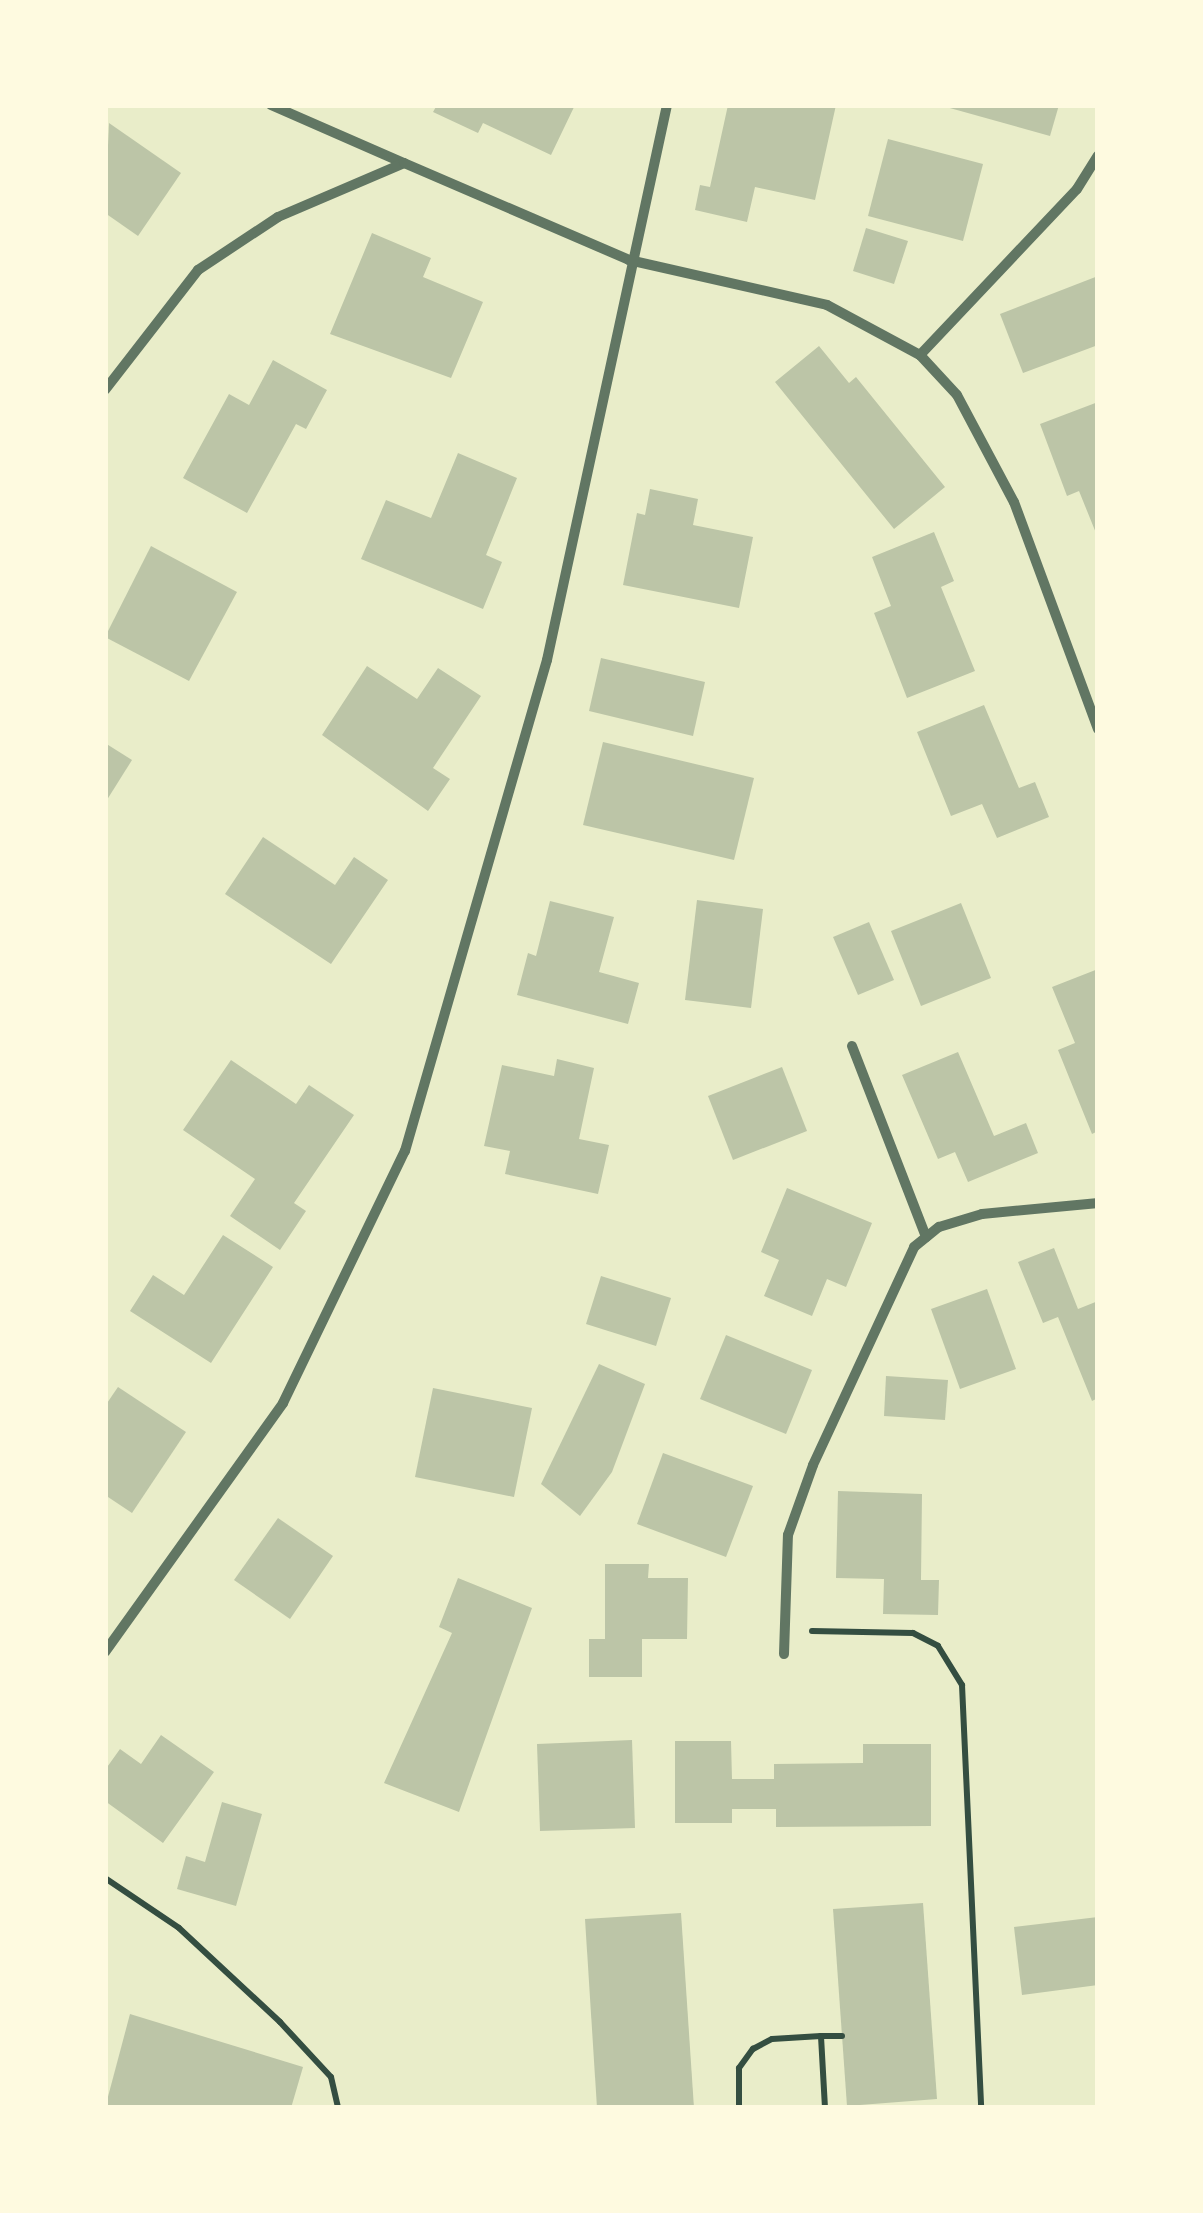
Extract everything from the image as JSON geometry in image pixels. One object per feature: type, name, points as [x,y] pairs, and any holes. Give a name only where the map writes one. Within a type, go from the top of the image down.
[{"type":"street","points":[[271,105],[629,260],[827,305],[920,355],[988,443],[1098,729]]},
{"type":"street","points":[[105,1652],[282,1403],[405,1150],[547,660],[629,260],[667,105]]},
{"type":"street","points":[[920,355],[1077,188],[1098,156]]},
{"type":"street","points":[[105,390],[198,270],[278,217],[404,163]]},
{"type":"street","points":[[852,1046],[926,1237]]},
{"type":"street","points":[[784,1654],[788,1534],[813,1465],[890,1289],[926,1237],[982,1214],[1098,1203]]},
{"type":"path","points":[[784,1631],[913,1633],[938,1646],[962,1685],[982,2108]]},
{"type":"path","points":[[105,1878],[179,1928],[280,2022],[331,2077],[338,2108]]},
{"type":"path","points":[[821,2036],[825,2108]]},
{"type":"path","points":[[738,2108],[739,2068],[752,2049],[772,2039],[842,2036]]},
{"type":"building","points":[[437,105],[575,105],[551,155],[483,123],[478,133],[433,112]]},
{"type":"building","points":[[728,105],[836,105],[815,200],[755,187],[747,222],[695,210],[700,185],[710,187]]},
{"type":"building","points":[[939,105],[1059,105],[1050,136]]},
{"type":"building","points":[[109,123],[181,173],[138,236],[105,213]]},
{"type":"building","points":[[888,139],[983,164],[963,241],[868,216]]},
{"type":"building","points":[[866,228],[908,241],[894,284],[853,271]]},
{"type":"building","points":[[372,233],[431,258],[423,277],[483,302],[451,378],[330,334]]},
{"type":"building","points":[[1098,276],[1098,345],[1023,373],[1000,314]]},
{"type":"building","points":[[819,346],[849,383],[856,377],[945,487],[894,529],[775,382]]},
{"type":"building","points":[[273,360],[327,390],[306,429],[296,424],[247,513],[183,478],[229,394],[249,405]]},
{"type":"building","points":[[1098,402],[1098,538],[1079,491],[1067,496],[1040,424]]},
{"type":"building","points":[[458,453],[517,478],[486,555],[502,562],[483,609],[361,559],[386,500],[431,518]]},
{"type":"building","points":[[650,489],[698,499],[693,525],[753,537],[739,608],[623,585],[637,513],[645,515]]},
{"type":"building","points":[[934,532],[954,581],[941,587],[975,671],[907,698],[874,613],[891,606],[872,557]]},
{"type":"building","points":[[151,546],[237,592],[189,681],[105,637]]},
{"type":"building","points":[[601,658],[705,682],[693,736],[589,711]]},
{"type":"building","points":[[367,666],[417,699],[438,668],[481,696],[433,768],[450,779],[428,811],[322,735]]},
{"type":"building","points":[[984,705],[1019,788],[1035,782],[1049,817],[997,838],[982,804],[951,816],[917,732]]},
{"type":"building","points":[[603,742],[754,778],[734,860],[583,825]]},
{"type":"building","points":[[105,743],[132,760],[105,803]]},
{"type":"building","points":[[263,837],[335,885],[354,857],[388,880],[331,964],[225,894]]},
{"type":"building","points":[[697,900],[763,909],[751,1008],[685,1000]]},
{"type":"building","points":[[550,901],[614,917],[599,972],[639,983],[628,1024],[517,995],[528,953],[536,956]]},
{"type":"building","points":[[961,903],[991,978],[921,1006],[891,931]]},
{"type":"building","points":[[869,922],[894,980],[858,995],[833,937]]},
{"type":"building","points":[[1098,969],[1098,1131],[1092,1134],[1058,1050],[1075,1043],[1052,987]]},
{"type":"building","points":[[958,1052],[994,1136],[1026,1123],[1038,1153],[968,1182],[955,1152],[938,1159],[902,1075]]},
{"type":"building","points":[[557,1059],[594,1068],[579,1139],[609,1145],[598,1194],[505,1174],[510,1151],[484,1146],[502,1065],[554,1076]]},
{"type":"building","points":[[231,1060],[296,1104],[309,1085],[354,1115],[294,1203],[306,1211],[280,1250],[230,1216],[255,1179],[183,1130]]},
{"type":"building","points":[[782,1067],[807,1131],[733,1160],[708,1096]]},
{"type":"building","points":[[787,1188],[872,1223],[846,1287],[827,1279],[812,1316],[764,1296],[779,1260],[761,1252]]},
{"type":"building","points":[[223,1235],[273,1267],[211,1363],[130,1311],[153,1275],[184,1295]]},
{"type":"building","points":[[1054,1248],[1078,1309],[1098,1301],[1098,1398],[1092,1401],[1058,1317],[1043,1323],[1018,1262]]},
{"type":"building","points":[[601,1276],[671,1298],[656,1346],[586,1324]]},
{"type":"building","points":[[987,1289],[1016,1369],[960,1389],[931,1309]]},
{"type":"building","points":[[726,1335],[812,1370],[786,1434],[700,1399]]},
{"type":"building","points":[[599,1364],[645,1384],[612,1472],[580,1516],[541,1484]]},
{"type":"building","points":[[886,1376],[948,1380],[945,1420],[884,1416]]},
{"type":"building","points":[[118,1387],[186,1432],[132,1513],[105,1495],[105,1406]]},
{"type":"building","points":[[433,1388],[532,1408],[514,1497],[415,1477]]},
{"type":"building","points":[[663,1453],[753,1486],[726,1557],[637,1524]]},
{"type":"building","points":[[838,1491],[922,1494],[921,1580],[939,1580],[938,1615],[883,1614],[884,1579],[836,1578]]},
{"type":"building","points":[[278,1518],[333,1556],[290,1619],[234,1580]]},
{"type":"building","points":[[605,1564],[649,1564],[648,1578],[688,1578],[687,1639],[642,1639],[642,1677],[589,1677],[589,1639],[605,1639]]},
{"type":"building","points":[[458,1578],[532,1608],[459,1812],[384,1783],[452,1633],[439,1627]]},
{"type":"building","points":[[161,1735],[214,1772],[163,1843],[105,1801],[105,1770],[120,1749],[141,1764]]},
{"type":"building","points":[[632,1740],[635,1828],[540,1831],[537,1744]]},
{"type":"building","points":[[675,1741],[731,1741],[732,1779],[774,1779],[774,1764],[863,1763],[863,1744],[931,1744],[931,1826],[776,1827],[776,1809],[732,1809],[732,1823],[675,1823]]},
{"type":"building","points":[[222,1802],[262,1814],[236,1906],[177,1889],[186,1856],[205,1862]]},
{"type":"building","points":[[923,1903],[937,2099],[847,2106],[833,1909]]},
{"type":"building","points":[[681,1913],[694,2108],[597,2108],[585,1919]]},
{"type":"building","points":[[1098,1917],[1098,1985],[1022,1995],[1014,1927]]},
{"type":"building","points":[[130,2014],[303,2067],[291,2108],[105,2108]]}]
